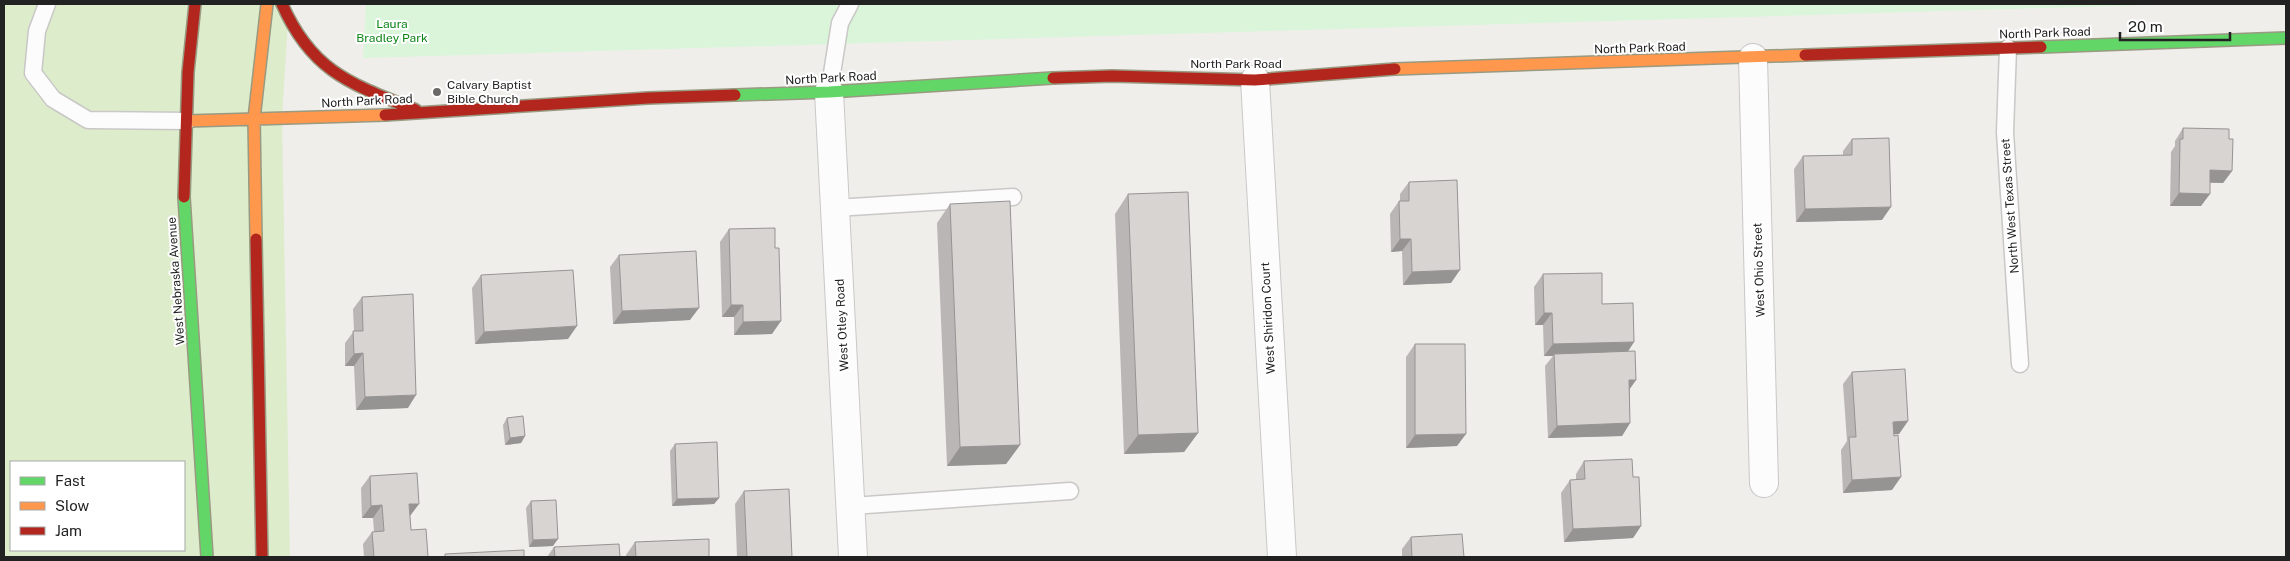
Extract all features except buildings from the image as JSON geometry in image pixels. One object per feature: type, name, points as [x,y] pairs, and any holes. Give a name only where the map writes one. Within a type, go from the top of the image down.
[{"type":"street","name":"West Nebraska Avenue","points":[[195,4],[184,194],[207,557]]},
{"type":"street","points":[[262,557],[254,119],[267,4]]},
{"type":"street","points":[[282,4],[289,26],[307,52],[345,80],[422,112]]},
{"type":"street","name":"North Park Road","points":[[187,120],[422,112],[648,98],[829,92],[1112,76],[1254,80],[1400,69],[2286,38]]},
{"type":"street","name":"West Ohio Street","points":[[1753,58],[1764,483]]},
{"type":"street","name":"West Shiridon Court","points":[[1254,80],[1282,557]]},
{"type":"street","name":"West Otley Road","points":[[829,92],[852,506],[853,557]]},
{"type":"lane","points":[[47,4],[37,31],[33,73],[53,100],[88,120],[187,120]]},
{"type":"lane","points":[[829,92],[840,23],[850,4]]},
{"type":"lane","name":"North West Texas Street","points":[[2008,48],[2005,132],[2020,364]]},
{"type":"lane","points":[[835,208],[1013,197]]},
{"type":"lane","points":[[852,506],[1070,491]]},
{"type":"green space","points":[[4,4],[289,4],[282,118],[290,557],[4,557]]},
{"type":"green space","name":"Laura Bradley Park","points":[[366,4],[2181,4],[363,58]]},
{"type":"traffic: fast","points":[[2041,47],[2286,38]]},
{"type":"traffic: fast","points":[[735,95],[829,92],[1053,78]]},
{"type":"traffic: fast","points":[[184,197],[207,557]]},
{"type":"traffic: slow","points":[[256,239],[254,119],[267,4]]},
{"type":"traffic: slow","points":[[1395,69],[1805,55]]},
{"type":"traffic: slow","points":[[187,121],[385,115]]},
{"type":"traffic: jam","points":[[184,197],[188,72],[195,4]]},
{"type":"traffic: jam","points":[[282,4],[306,46],[320,61],[353,83],[416,110]]},
{"type":"traffic: jam","points":[[1805,55],[2041,47]]},
{"type":"traffic: jam","points":[[1053,78],[1112,76],[1255,80],[1395,69]]},
{"type":"traffic: jam","points":[[385,115],[648,98],[735,95]]},
{"type":"traffic: jam","points":[[256,239],[262,557]]},
{"type":"place","name":"Calvary Baptist Bible Church","points":[[437,92]]}]
